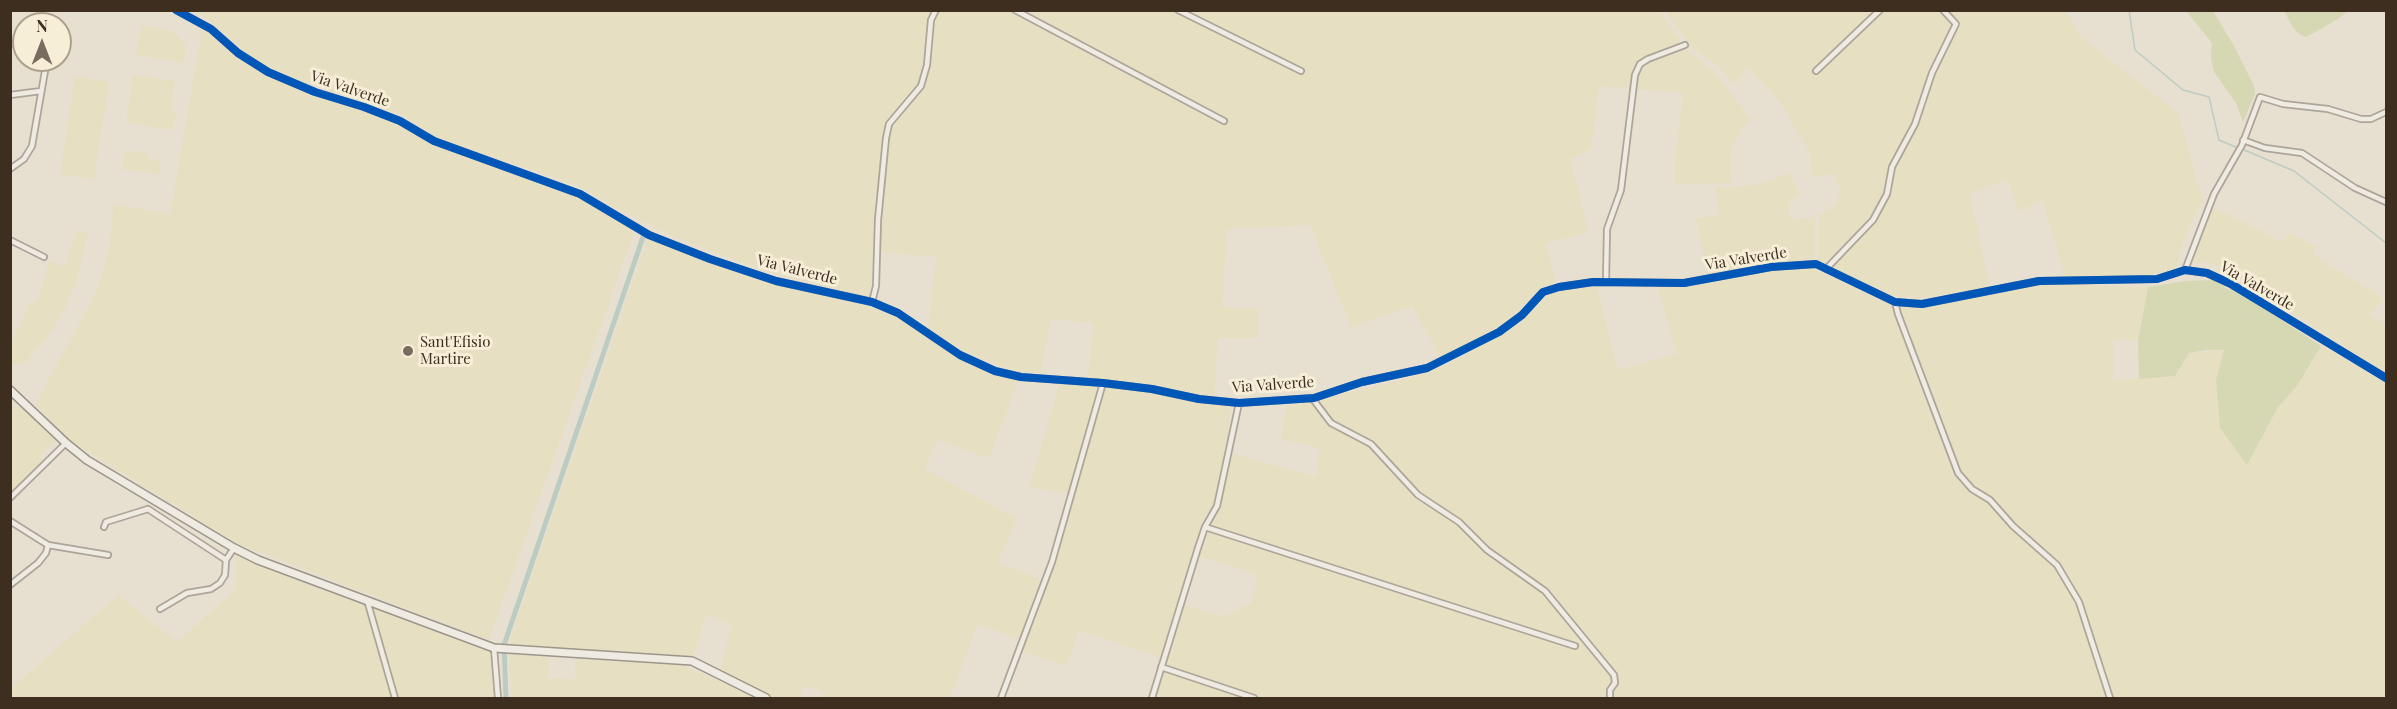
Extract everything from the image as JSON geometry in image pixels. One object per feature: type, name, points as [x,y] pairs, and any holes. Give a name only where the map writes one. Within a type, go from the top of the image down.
[{"type":"main road","points":[[11,394],[87,460],[258,560],[500,648],[692,661],[766,699]]},
{"type":"street","name":"Via Valverde","points":[[176,10],[211,29],[238,53],[268,72],[315,92],[400,121],[434,141],[580,194],[649,236],[776,281],[872,302],[897,313],[960,355],[995,371],[1021,376],[1152,389],[1199,399],[1239,403],[1312,398],[1362,382],[1427,368],[1499,332],[1522,315],[1543,292],[1558,287],[1606,282],[1684,283],[1771,267],[1816,264],[1896,302],[1922,304],[2039,281],[2157,279],[2185,270],[2207,273],[2232,284],[2386,378]]},
{"type":"street","points":[[872,302],[876,286],[878,220],[887,131],[889,124],[921,86],[927,65],[932,20],[936,10]]},
{"type":"street","points":[[1015,10],[1224,121]]},
{"type":"street","points":[[1178,10],[1301,71]]},
{"type":"street","points":[[1816,71],[1880,10]]},
{"type":"street","points":[[1826,269],[1874,220],[1887,194],[1893,167],[1915,124],[1932,73],[1956,24],[1943,10]]},
{"type":"street","points":[[1606,282],[1607,229],[1621,190],[1635,75],[1640,64],[1648,59],[1685,45]]},
{"type":"street","points":[[10,169],[24,159],[32,146],[45,72]]},
{"type":"street","points":[[10,95],[41,91]]},
{"type":"street","points":[[2185,270],[2214,194],[2238,154],[2260,96],[2283,104],[2328,109],[2361,119],[2371,119],[2386,112]]},
{"type":"street","points":[[2243,143],[2302,153],[2355,188],[2386,202]]},
{"type":"street","points":[[10,240],[44,257]]},
{"type":"street","points":[[1896,302],[1898,314],[1958,473],[1972,489],[1990,500],[2013,526],[2057,565],[2079,602],[2110,699]]},
{"type":"street","points":[[1001,699],[1052,562],[1103,383]]},
{"type":"street","points":[[1312,398],[1331,423],[1371,444],[1418,495],[1459,522],[1487,550],[1545,591],[1614,675],[1615,683],[1610,690],[1610,699]]},
{"type":"street","points":[[1152,699],[1205,527],[1217,506],[1239,403]]},
{"type":"street","points":[[10,498],[66,443]]},
{"type":"street","points":[[147,496],[148,509]]},
{"type":"street","points":[[104,526],[106,522],[148,509]]},
{"type":"street","points":[[148,509],[226,560]]},
{"type":"street","points":[[10,521],[48,545],[108,555]]},
{"type":"street","points":[[1205,527],[1575,646]]},
{"type":"street","points":[[10,585],[38,563],[46,553],[48,545]]},
{"type":"street","points":[[160,609],[187,593],[216,586],[225,575],[226,560],[234,548]]},
{"type":"street","points":[[367,600],[395,699]]},
{"type":"street","points":[[498,699],[500,648]]},
{"type":"street","points":[[1161,667],[1254,699]]},
{"type":"shaded area","points":[[1659,10],[1680,39],[1680,44],[1641,59],[1635,64],[1630,88],[1599,86],[1591,149],[1571,159],[1588,233],[1546,243],[1556,282],[1541,288],[1505,322],[1441,359],[1412,306],[1351,327],[1310,225],[1227,229],[1222,307],[1259,309],[1258,338],[1218,338],[1214,397],[1145,383],[1088,379],[1093,323],[1051,319],[1041,373],[1015,371],[966,352],[928,329],[936,257],[873,251],[870,298],[767,272],[672,236],[623,212],[577,185],[437,138],[401,114],[302,81],[256,61],[204,16],[194,11]]},
{"type":"shaded area","points":[[1665,11],[2066,11],[2080,36],[2179,114],[2203,202],[2186,233],[2175,271],[2104,282],[2103,277],[2065,277],[2042,200],[2018,211],[2007,179],[1970,194],[1990,288],[1919,298],[1894,296],[1869,287],[1818,260],[1819,215],[1836,205],[1840,189],[1834,173],[1812,177],[1810,154],[1781,104],[1747,67],[1734,84],[1716,64],[1690,46]]},
{"type":"shaded area","points":[[141,25],[172,31],[186,44],[184,63],[136,55]]},
{"type":"shaded area","points":[[202,29],[213,34],[249,66],[310,94],[394,120],[436,146],[577,195],[635,230],[489,640],[236,543],[69,440],[35,404],[96,293],[108,253],[114,204],[170,214]]},
{"type":"shaded area","points":[[1685,48],[1714,71],[1752,120],[1743,127],[1731,148],[1731,183],[1675,184],[1675,160],[1683,93],[1635,89],[1638,71],[1645,63]]},
{"type":"shaded area","points":[[133,75],[175,81],[170,110],[176,112],[173,130],[126,123]]},
{"type":"shaded area","points":[[75,76],[109,82],[94,179],[60,175]]},
{"type":"shaded area","points":[[125,150],[150,154],[149,160],[161,161],[159,175],[122,169]]},
{"type":"shaded area","points":[[1789,173],[1801,194],[1789,203],[1790,219],[1815,217],[1814,260],[1791,261],[1707,274],[1696,218],[1719,216],[1715,188],[1757,185]]},
{"type":"shaded area","points":[[2211,206],[2282,242],[2290,233],[2317,247],[2313,255],[2384,298],[2371,315],[2386,325],[2386,375],[2251,284],[2216,265],[2204,262],[2190,263]]},
{"type":"shaded area","points":[[77,229],[88,233],[77,280],[69,301],[53,330],[26,362],[11,365],[11,345],[28,305],[39,298],[49,260],[64,267]]},
{"type":"shaded area","points":[[649,235],[701,259],[791,287],[888,311],[917,328],[962,361],[991,373],[1019,380],[989,458],[937,440],[925,469],[1017,519],[998,562],[1042,580],[1022,640],[978,624],[950,698],[821,698],[823,691],[804,686],[800,698],[773,698],[720,670],[732,624],[706,615],[692,660],[685,657],[508,645]]},
{"type":"shaded area","points":[[1812,269],[1883,301],[1914,307],[1965,300],[2037,284],[2148,287],[2137,340],[2113,339],[2114,380],[2175,376],[2189,353],[2224,350],[2216,380],[2247,465],[2278,407],[2297,386],[2321,346],[2385,382],[2386,698],[1154,698],[1184,605],[1223,617],[1251,603],[1258,575],[1200,556],[1219,501],[1229,453],[1317,477],[1319,448],[1281,439],[1286,407],[1410,378],[1448,364],[1500,336],[1518,323],[1537,302],[1549,293],[1596,282],[1618,370],[1677,354],[1657,287],[1778,270]]},
{"type":"shaded area","points":[[1060,383],[1094,386],[1098,390],[1069,493],[1029,487]]},
{"type":"shaded area","points":[[1107,387],[1145,390],[1231,407],[1227,452],[1213,509],[1162,658],[1079,631],[1067,666],[1021,651],[1061,545],[1066,524],[1064,522],[1103,391]]},
{"type":"shaded area","points":[[15,406],[22,406],[27,410],[57,440],[40,456],[44,461],[11,494],[11,409]]},
{"type":"shaded area","points":[[236,554],[292,579],[329,589],[492,651],[495,698],[11,698],[10,689],[118,595],[177,642],[236,589]]},
{"type":"shaded area","points":[[508,653],[550,658],[549,678],[575,679],[575,659],[681,665],[759,698],[512,698]]},
{"type":"green space","points":[[2186,11],[2213,11],[2234,46],[2254,86],[2255,94],[2243,122],[2236,103],[2214,72],[2211,58],[2212,43]]},
{"type":"green space","points":[[2284,11],[2348,11],[2306,37],[2294,29]]},
{"type":"green space","points":[[2214,280],[2229,290],[2230,286],[2321,346],[2297,386],[2278,407],[2247,465],[2220,428],[2216,380],[2224,350],[2189,353],[2175,376],[2139,379],[2138,340],[2148,287],[2185,281]]},
{"type":"waterway","points":[[2129,10],[2135,50],[2183,90],[2209,97],[2219,140],[2238,148]]},
{"type":"waterway","points":[[2242,149],[2294,171],[2386,243]]},
{"type":"waterway","points":[[506,698],[504,645],[643,237]]},
{"type":"cycle path","points":[[176,10],[211,29],[238,53],[268,72],[315,92],[400,121],[434,141],[580,194],[649,235],[710,259],[776,281],[872,302],[898,313],[960,355],[995,371],[1021,377],[1103,383],[1152,389],[1199,399],[1239,403],[1314,398],[1362,382],[1427,368],[1499,332],[1522,315],[1543,292],[1559,287],[1593,282],[1684,283],[1771,267],[1816,264],[1895,302],[1922,304],[2039,281],[2157,279],[2185,270],[2207,273],[2231,284],[2386,378]]},
{"type":"place","name":"Sant'Efisio Martire","points":[[408,351]]}]
